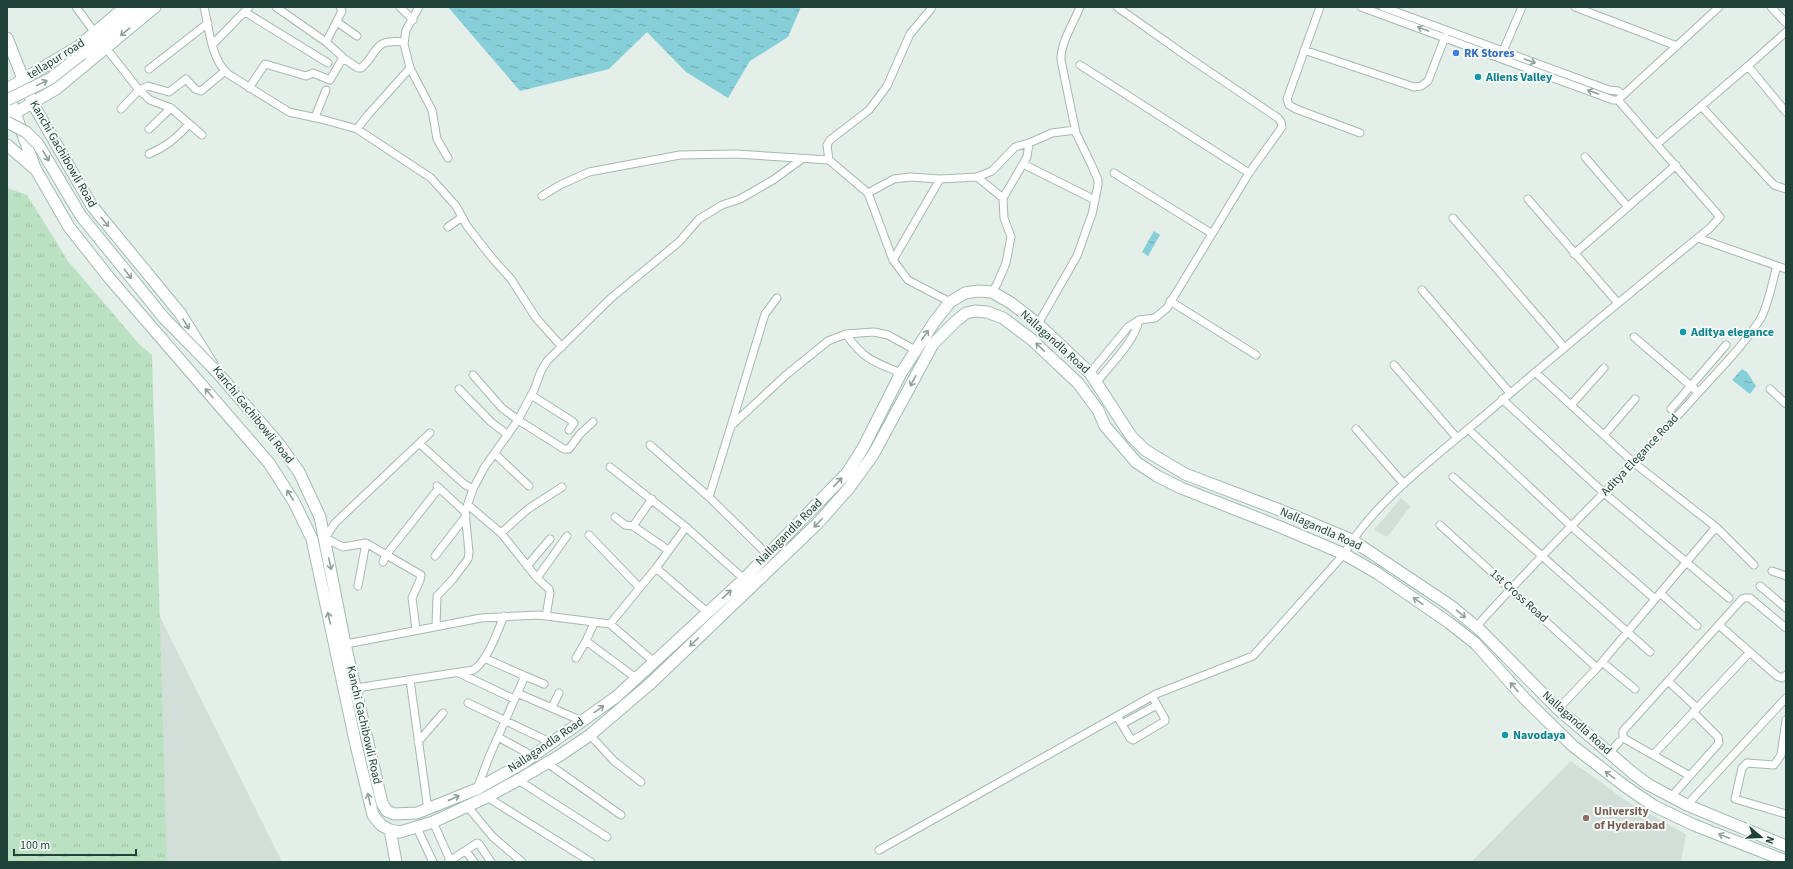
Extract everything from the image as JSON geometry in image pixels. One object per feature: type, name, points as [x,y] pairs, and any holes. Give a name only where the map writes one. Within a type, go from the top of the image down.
[{"type":"main road","name":"tellapur road","points":[[7,90],[79,46],[125,7]]},
{"type":"main road","points":[[7,100],[50,79],[140,7]]},
{"type":"main road","points":[[11,116],[56,89],[155,7]]},
{"type":"main road","name":"Kanchi Gachibowli Road","points":[[7,38],[33,104],[92,206],[180,313],[216,371],[293,463],[320,517],[356,745],[373,815],[381,825],[390,830]]},
{"type":"main road","name":"Kanchi Gachibowli Road","points":[[7,90],[11,116],[35,168],[69,227],[111,280],[269,463],[294,502],[312,539],[340,645],[356,688],[382,803],[390,813]]},
{"type":"main road","points":[[7,122],[26,132],[38,144],[81,216],[164,318],[216,371]]},
{"type":"main road","points":[[7,145],[35,168]]},
{"type":"main road","name":"Nallagandla Road","points":[[390,813],[398,815],[428,810],[477,789],[533,756],[616,697],[744,578],[800,523],[847,472],[863,448],[901,373],[935,321],[950,302],[973,291],[992,292],[1011,303],[1038,324],[1094,377],[1131,436],[1145,450],[1185,474],[1286,512],[1352,540],[1451,606],[1476,627],[1558,709],[1634,774],[1687,805],[1786,846]]},
{"type":"main road","name":"Nallagandla Road","points":[[390,830],[400,832],[433,822],[487,797],[518,780],[590,735],[651,683],[813,528],[849,488],[873,456],[933,344],[966,313],[975,311],[987,312],[1003,318],[1031,339],[1075,380],[1098,410],[1105,426],[1136,462],[1157,476],[1181,488],[1344,554],[1377,573],[1448,622],[1475,643],[1524,699],[1568,741],[1626,787],[1654,806],[1694,825],[1786,861]]},
{"type":"main road","points":[[863,448],[873,456]]},
{"type":"main road","points":[[390,830],[396,862]]},
{"type":"street","points":[[76,7],[95,33]]},
{"type":"street","points":[[204,7],[220,66],[225,71],[249,88],[289,112],[315,117],[357,129],[431,178],[456,206],[467,226],[492,258],[511,279],[536,318],[562,347]]},
{"type":"street","points":[[276,7],[326,42],[346,60],[358,68],[361,68],[372,52],[383,44],[390,41],[404,42]]},
{"type":"street","points":[[326,42],[342,11],[340,7]]},
{"type":"street","points":[[400,7],[413,20]]},
{"type":"street","points":[[419,7],[406,30],[404,42],[410,68],[432,110],[437,139],[448,158]]},
{"type":"street","points":[[1038,324],[1079,257],[1092,214],[1098,180],[1075,130],[1061,56],[1068,32],[1080,7]]},
{"type":"street","points":[[1094,377],[1128,327],[1139,320],[1155,318],[1167,308],[1249,172],[1282,127],[1278,118],[1182,54],[1117,7]]},
{"type":"street","points":[[1320,7],[1287,99],[1289,105],[1296,109],[1360,133]]},
{"type":"street","points":[[1361,7],[1608,93]]},
{"type":"street","points":[[1383,7],[1504,51],[1608,93],[1613,100],[1621,97],[1720,7]]},
{"type":"street","points":[[1504,51],[1522,7]]},
{"type":"street","points":[[1575,7],[1677,46]]},
{"type":"street","points":[[1771,7],[1786,23]]},
{"type":"street","points":[[213,44],[247,9],[328,63]]},
{"type":"street","points":[[931,9],[910,34],[887,86],[869,110],[830,140],[827,145],[830,160],[868,193],[893,260],[908,280],[950,302]]},
{"type":"street","points":[[149,69],[208,22]]},
{"type":"street","points":[[337,22],[357,36]]},
{"type":"street","points":[[1657,144],[1702,107],[1786,32]]},
{"type":"street","points":[[1304,50],[1414,87],[1421,86],[1428,81],[1445,37]]},
{"type":"street","points":[[106,48],[139,90],[150,100],[171,108],[202,135]]},
{"type":"street","points":[[249,88],[265,64],[306,76],[313,73],[330,80],[339,63],[346,60]]},
{"type":"street","points":[[1080,65],[1249,172]]},
{"type":"street","points":[[1748,66],[1786,112]]},
{"type":"street","points":[[357,129],[410,68]]},
{"type":"street","points":[[121,109],[139,90],[148,86],[169,92],[186,79],[196,89],[201,91],[225,71]]},
{"type":"street","points":[[315,117],[326,90]]},
{"type":"street","points":[[879,850],[1152,696],[1253,656],[1344,554],[1352,540],[1404,484],[1510,392],[1698,238],[1720,217],[1657,144],[1621,97]]},
{"type":"street","points":[[1702,107],[1774,185],[1786,189]]},
{"type":"street","points":[[149,129],[171,108]]},
{"type":"street","points":[[149,154],[163,148],[176,138],[189,124]]},
{"type":"street","points":[[868,193],[894,179],[910,177],[940,179],[977,177],[992,171],[1015,147],[1029,143],[1052,133],[1075,130]]},
{"type":"street","points":[[992,292],[1006,263],[1011,237],[1004,218],[1003,198],[1027,157],[1029,143]]},
{"type":"street","points":[[542,196],[560,185],[589,172],[680,155],[736,154],[830,160]]},
{"type":"street","points":[[1585,157],[1628,207]]},
{"type":"street","points":[[435,556],[466,511],[473,489],[484,468],[518,420],[541,371],[562,347],[611,298],[679,242],[698,219],[722,205],[740,199],[753,192],[773,180],[802,159]]},
{"type":"street","points":[[1023,164],[1095,200]]},
{"type":"street","points":[[1574,254],[1676,165]]},
{"type":"street","points":[[1114,172],[1211,233]]},
{"type":"street","points":[[977,177],[1003,198]]},
{"type":"street","points":[[893,260],[940,179]]},
{"type":"street","points":[[1528,199],[1574,254],[1618,302]]},
{"type":"street","points":[[448,227],[462,217]]},
{"type":"street","points":[[1453,218],[1564,347]]},
{"type":"street","points":[[1698,238],[1786,269]]},
{"type":"street","name":"Aditya Elegance Road","points":[[1476,627],[1510,588],[1634,463],[1735,351],[1760,318],[1764,310],[1777,266]]},
{"type":"street","points":[[1422,290],[1510,392]]},
{"type":"street","points":[[709,497],[763,319],[777,298]]},
{"type":"street","points":[[1170,301],[1256,355]]},
{"type":"street","points":[[1094,377],[1131,338],[1136,331],[1139,320]]},
{"type":"street","points":[[731,426],[810,356],[828,342],[846,334],[874,332],[888,335],[915,350]]},
{"type":"street","points":[[846,334],[862,354],[874,362],[901,373]]},
{"type":"street","points":[[1634,337],[1700,390]]},
{"type":"street","points":[[1671,409],[1726,345]]},
{"type":"street","points":[[1394,365],[1457,438]]},
{"type":"street","points":[[1571,405],[1604,368]]},
{"type":"street","points":[[1535,372],[1634,463],[1716,527],[1754,565]]},
{"type":"street","points":[[473,375],[502,408],[518,420],[567,450],[580,434],[593,422]]},
{"type":"street","points":[[459,389],[491,422],[508,435]]},
{"type":"street","points":[[1770,389],[1786,404]]},
{"type":"street","points":[[531,395],[572,421],[574,423],[570,430]]},
{"type":"street","points":[[1502,399],[1604,493],[1730,598]]},
{"type":"street","points":[[1604,435],[1635,399]]},
{"type":"street","points":[[1356,429],[1404,484]]},
{"type":"street","points":[[1468,429],[1571,526],[1655,599]]},
{"type":"street","points":[[416,629],[412,598],[420,580],[420,575],[366,544],[343,547],[324,538],[335,523],[430,434]]},
{"type":"street","points":[[420,444],[464,484],[473,489]]},
{"type":"street","points":[[650,445],[709,497],[767,554]]},
{"type":"street","points":[[495,454],[529,486]]},
{"type":"street","points":[[610,467],[686,527],[744,578]]},
{"type":"street","points":[[1453,477],[1650,652]]},
{"type":"street","points":[[383,562],[386,555],[438,487],[466,511],[501,533],[536,578],[550,593],[546,616]]},
{"type":"street","points":[[501,533],[528,509],[562,487]]},
{"type":"street","points":[[633,526],[652,499]]},
{"type":"street","points":[[436,626],[437,596],[453,579],[468,559],[469,552],[466,511]]},
{"type":"street","points":[[615,517],[627,526],[633,526],[668,550]]},
{"type":"street","name":"1st Cross Road","points":[[1440,525],[1599,665],[1635,689]]},
{"type":"street","points":[[610,624],[656,568],[686,527]]},
{"type":"street","points":[[1558,709],[1599,665],[1716,527]]},
{"type":"street","points":[[589,535],[639,587]]},
{"type":"street","points":[[536,578],[567,536]]},
{"type":"street","points":[[527,566],[550,539]]},
{"type":"street","points":[[358,586],[366,544]]},
{"type":"street","points":[[656,568],[707,612]]},
{"type":"street","points":[[1772,571],[1786,576]]},
{"type":"street","points":[[1760,586],[1786,608]]},
{"type":"street","points":[[1660,593],[1697,626]]},
{"type":"street","points":[[1690,776],[1625,739],[1622,734],[1624,729],[1742,599],[1748,597],[1786,628]]},
{"type":"street","points":[[340,645],[416,629],[481,618],[504,616],[546,616],[610,624],[653,661]]},
{"type":"street","points":[[356,688],[473,670],[479,667],[504,616]]},
{"type":"street","points":[[576,658],[594,623]]},
{"type":"street","points":[[1719,625],[1780,678],[1786,675]]},
{"type":"street","points":[[586,641],[636,678]]},
{"type":"street","points":[[1653,755],[1750,652]]},
{"type":"street","points":[[484,658],[544,684]]},
{"type":"street","points":[[458,673],[516,696],[552,707],[582,721]]},
{"type":"street","points":[[477,789],[505,720],[525,676]]},
{"type":"street","points":[[410,680],[428,810]]},
{"type":"street","points":[[1668,681],[1718,737],[1719,743],[1671,797]]},
{"type":"street","points":[[552,707],[559,693]]},
{"type":"street","points":[[1117,716],[1130,738],[1133,740],[1165,721],[1152,696]]},
{"type":"street","points":[[1687,805],[1786,698]]},
{"type":"street","points":[[468,703],[552,743]]},
{"type":"street","points":[[1137,704],[1142,713]]},
{"type":"street","points":[[1122,724],[1157,705]]},
{"type":"street","points":[[418,742],[443,713]]},
{"type":"street","points":[[1786,720],[1781,755],[1774,765],[1747,763],[1742,768],[1735,799],[1786,814]]},
{"type":"street","points":[[590,735],[614,761],[641,782]]},
{"type":"street","points":[[498,737],[533,756]]},
{"type":"street","points":[[1609,753],[1619,742]]},
{"type":"street","points":[[547,763],[621,815]]},
{"type":"street","points":[[518,780],[607,837]]},
{"type":"street","points":[[487,797],[591,862]]},
{"type":"street","points":[[467,806],[493,837],[522,862]]},
{"type":"street","points":[[433,822],[450,862],[477,843],[490,862]]},
{"type":"street","points":[[417,828],[433,862]]},
{"type":"street","points":[[466,851],[474,862]]},
{"type":"shaded area","points":[[7,309],[282,862],[7,862]]},
{"type":"shaded area","points":[[1401,498],[1411,506],[1387,537],[1374,530]]},
{"type":"shaded area","name":"University of Hyderabad","points":[[1571,761],[1628,802],[1686,834],[1681,862],[1471,862]]},
{"type":"green space","points":[[7,188],[27,195],[68,261],[140,345],[152,355],[167,862],[7,862]]},
{"type":"water","points":[[448,7],[801,7],[788,37],[750,61],[728,98],[686,72],[647,32],[609,69],[520,91]]},
{"type":"water","points":[[1154,231],[1160,235],[1148,256],[1142,252]]},
{"type":"water","points":[[1742,369],[1747,372],[1756,386],[1750,394],[1732,380]]},
{"type":"place","name":"RK Stores","points":[[1456,53]]},
{"type":"place","name":"Aliens Valley","points":[[1478,77]]},
{"type":"place","name":"Aditya elegance","points":[[1683,332]]},
{"type":"place","name":"Navodaya","points":[[1505,735]]},
{"type":"place","name":"University of Hyderabad","points":[[1586,818]]}]
